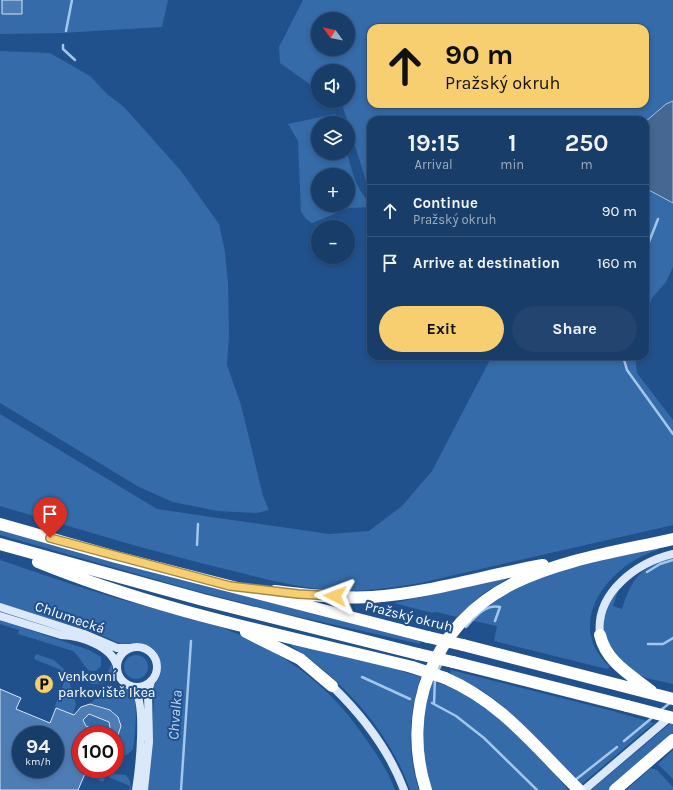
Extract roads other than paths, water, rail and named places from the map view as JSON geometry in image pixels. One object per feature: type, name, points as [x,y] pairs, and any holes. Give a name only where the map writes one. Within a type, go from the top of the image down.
[{"type":"highway","name":"Pražský okruh","points":[[0,524],[116,557],[428,637],[650,691],[673,699]]},
{"type":"highway","points":[[426,790],[421,773],[417,732],[419,711],[426,682],[434,661],[449,635],[478,605],[503,587],[551,568],[673,539]]},
{"type":"highway","points":[[0,545],[73,576],[114,590],[224,620],[412,667],[445,678],[467,688],[493,705],[579,790]]},
{"type":"highway","points":[[0,545],[190,597],[673,718]]},
{"type":"highway","points":[[230,586],[313,596],[373,597],[419,590],[510,571],[603,555]]},
{"type":"highway","points":[[224,620],[300,659],[332,686]]},
{"type":"highway","points":[[600,635],[604,649],[612,660],[650,691]]},
{"type":"highway","points":[[615,790],[673,740]]},
{"type":"main road","points":[[600,635],[599,622],[602,610],[614,589],[643,566],[657,559],[673,554]]},
{"type":"main road","name":"Chlumecká","points":[[0,607],[84,634],[117,648],[131,648]]},
{"type":"main road","name":"Chlumecká","points":[[0,616],[61,635],[75,637],[98,646],[112,656],[117,666]]},
{"type":"main road","points":[[136,790],[141,710],[138,692],[121,680],[117,666],[122,654],[131,648],[144,648],[154,657],[157,671],[148,689],[149,742],[144,790]]},
{"type":"main road","points":[[132,687],[143,686],[152,681]]},
{"type":"main road","points":[[332,686],[353,708],[373,733],[390,760],[404,790]]},
{"type":"main road","points":[[584,790],[673,714]]},
{"type":"waterway","points":[[66,31],[72,0]]},
{"type":"waterway","name":"Chvalka","points":[[63,45],[63,49],[75,60]]},
{"type":"waterway","points":[[649,242],[658,219]]},
{"type":"waterway","points":[[624,360],[627,370],[673,434]]},
{"type":"waterway","name":"Chvalka","points":[[197,545],[198,524]]},
{"type":"waterway","points":[[647,572],[660,564],[673,560]]},
{"type":"waterway","points":[[466,627],[485,609],[490,607],[500,607],[495,621]]},
{"type":"waterway","points":[[648,644],[663,644],[673,638]]},
{"type":"waterway","name":"Chvalka","points":[[181,790],[191,641]]},
{"type":"waterway","points":[[437,673],[442,663]]},
{"type":"waterway","points":[[362,677],[410,699]]},
{"type":"waterway","points":[[434,704],[435,679]]},
{"type":"waterway","points":[[661,710],[671,702]]},
{"type":"waterway","points":[[432,703],[456,716],[484,738],[537,790]]},
{"type":"waterway","points":[[624,741],[653,717]]},
{"type":"waterway","points":[[574,781],[617,747]]},
{"type":"place","name":"Venkovní parkoviště Ikea","points":[[44,684]]}]
